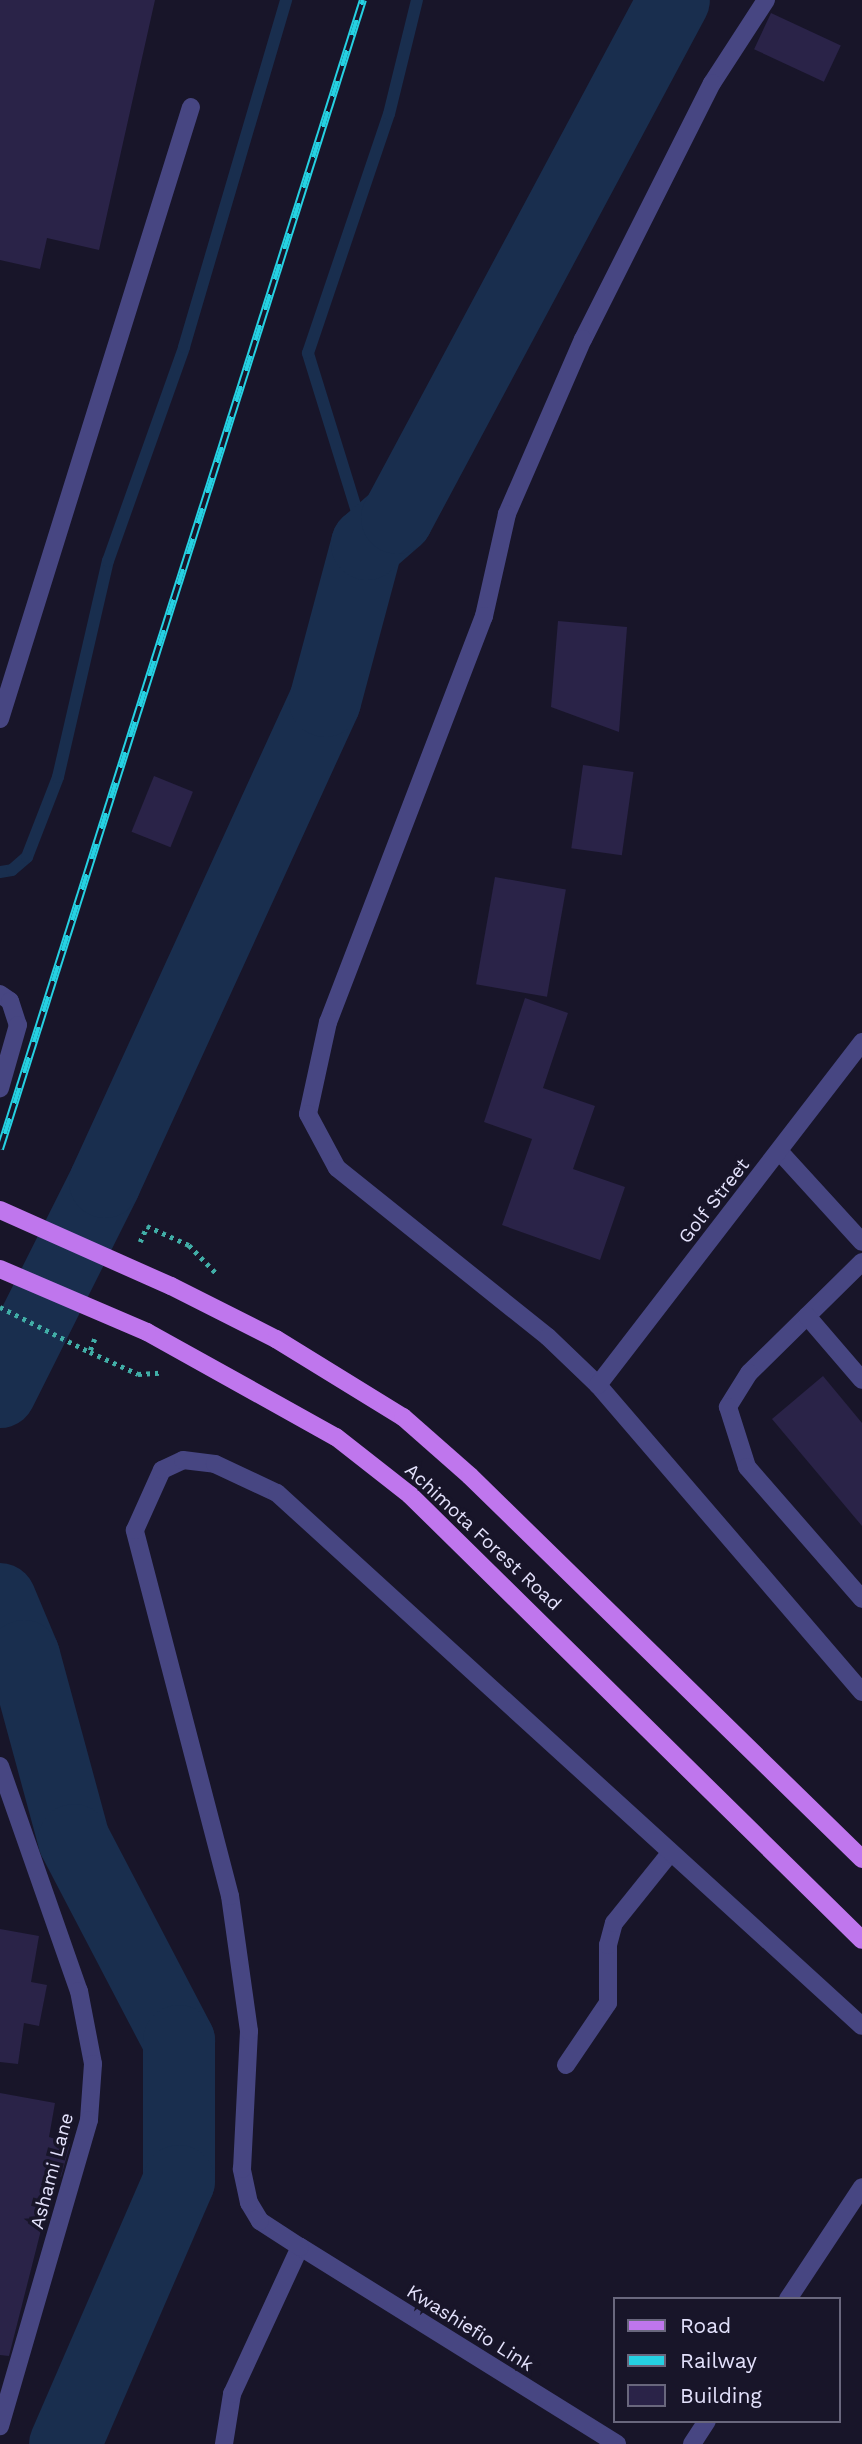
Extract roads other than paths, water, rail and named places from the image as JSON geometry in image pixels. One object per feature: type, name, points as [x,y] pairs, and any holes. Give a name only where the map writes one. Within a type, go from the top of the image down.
[{"type":"main road","name":"Achimota Forest Road","points":[[0,1210],[170,1286],[275,1339],[403,1418],[470,1476],[862,1859]]},
{"type":"main road","name":"Achimota Forest Road","points":[[0,1269],[147,1332],[336,1437],[410,1495],[862,1940]]},
{"type":"street","points":[[766,0],[712,83],[553,404],[507,514],[484,616],[439,741],[328,1022],[308,1114],[337,1168],[370,1197],[519,1312],[598,1385],[862,1692]]},
{"type":"street","points":[[0,719],[191,107]]},
{"type":"street","points":[[0,994],[10,1001],[18,1025],[0,1088]]},
{"type":"street","name":"Golf Street","points":[[598,1385],[862,1042]]},
{"type":"street","points":[[779,1151],[862,1242]]},
{"type":"street","points":[[862,1262],[749,1373],[728,1407],[747,1467],[862,1599]]},
{"type":"street","points":[[807,1316],[862,1380]]},
{"type":"street","name":"Kwashiefio Link","points":[[617,2444],[260,2221],[244,2185],[248,2031],[230,1896],[135,1530],[162,1470],[183,1460],[215,1464],[277,1493],[862,2026]]},
{"type":"street","name":"Ashami Lane","points":[[0,1766],[79,1991],[93,2064],[89,2120],[0,2426]]},
{"type":"street","points":[[566,2065],[608,2003],[608,1945],[614,1923],[670,1853]]},
{"type":"street","points":[[789,2297],[862,2187]]},
{"type":"street","points":[[224,2444],[232,2394],[300,2248]]},
{"type":"street","points":[[692,2444],[706,2423]]},
{"type":"waterway","points":[[0,872],[12,870],[27,857],[58,777],[108,561],[184,347],[286,0]]},
{"type":"waterway","points":[[367,544],[308,353],[389,114],[417,0]]},
{"type":"waterway","points":[[0,1392],[105,1182],[325,701],[367,544],[397,518],[674,0]]},
{"type":"waterway","points":[[0,1599],[24,1656],[74,1840],[179,2041],[179,2181],[65,2444]]},
{"type":"railway","points":[[0,1149],[363,0]]}]
